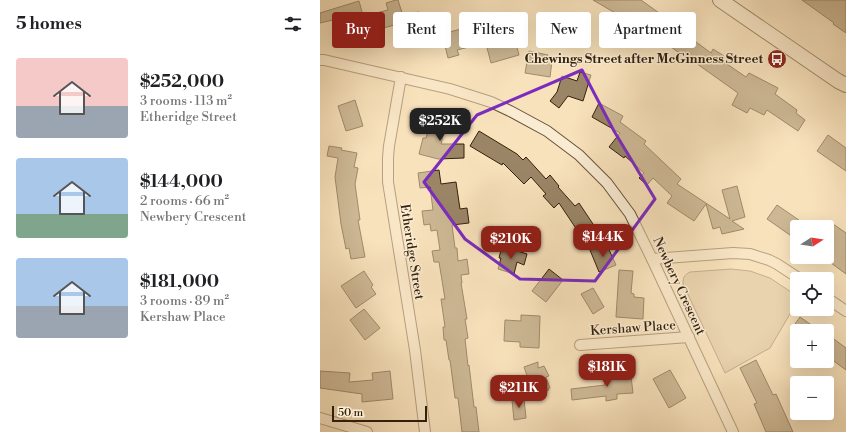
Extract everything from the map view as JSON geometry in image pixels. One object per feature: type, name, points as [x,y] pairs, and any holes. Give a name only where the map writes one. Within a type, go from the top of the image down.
[{"type":"street","points":[[720,0],[843,85]]},
{"type":"street","name":"Newbery Crescent","points":[[320,60],[450,89],[491,102],[547,131],[579,155],[607,183],[630,214],[733,432]]},
{"type":"street","name":"Etheridge Street","points":[[401,77],[389,152],[388,182],[415,350],[424,432]]},
{"type":"street","points":[[652,259],[733,253],[750,254],[769,260],[790,272]]},
{"type":"street","points":[[834,303],[846,311]]},
{"type":"street","name":"Kershaw Place","points":[[580,345],[689,337]]},
{"type":"street","points":[[320,418],[367,432]]},
{"type":"highlighted area","points":[[582,70],[614,131],[655,199],[595,281],[520,279],[465,239],[424,182],[477,115]]},
{"type":"shaded area","points":[[731,269],[750,271],[770,278],[790,291],[790,314],[770,348],[725,373],[683,284],[685,276],[690,272]]},
{"type":"building","points":[[398,0],[402,12],[393,12],[393,25],[385,28],[385,12],[380,12],[388,10],[386,3]]},
{"type":"building","points":[[593,0],[641,0],[658,12],[614,12]]},
{"type":"building","points":[[802,0],[846,0],[846,33],[833,24],[834,23]]},
{"type":"building","points":[[359,1],[362,12],[332,12],[332,20],[320,23],[320,13]]},
{"type":"building","points":[[459,30],[459,48],[465,48],[457,50],[459,55],[448,58],[446,48],[451,48],[451,32]]},
{"type":"building","points":[[696,42],[711,53],[713,49],[724,56],[721,60],[746,77],[749,73],[778,88],[775,94],[797,110],[796,113],[805,120],[798,131],[767,110],[764,115],[750,108],[747,113],[732,105],[738,93],[693,61],[692,62],[672,48],[696,48]]},
{"type":"building","points":[[487,48],[517,48],[519,55],[491,63]]},
{"type":"building","points":[[529,51],[548,55],[547,60],[552,61],[550,77],[525,73]]},
{"type":"building","points":[[580,72],[591,75],[583,101],[568,96],[559,108],[550,101],[557,92],[562,76],[577,81]]},
{"type":"building","points":[[355,100],[363,126],[346,131],[338,106]]},
{"type":"building","points":[[599,103],[623,116],[620,122],[646,141],[644,144],[681,179],[677,184],[730,219],[722,190],[737,186],[745,217],[732,221],[744,229],[722,234],[720,227],[713,229],[706,204],[694,221],[667,203],[672,196],[653,178],[647,185],[639,178],[644,173],[625,156],[624,158],[609,147],[620,133],[592,117]]},
{"type":"building","points":[[432,115],[447,119],[441,144],[464,144],[464,158],[438,159],[419,154],[423,138],[426,138]]},
{"type":"building","points":[[479,131],[517,154],[523,160],[526,157],[546,179],[550,175],[559,186],[558,187],[575,206],[579,203],[595,227],[581,236],[559,203],[554,208],[543,196],[546,194],[531,177],[524,184],[503,163],[502,165],[470,146]]},
{"type":"building","points":[[828,135],[846,148],[846,171],[817,151]]},
{"type":"building","points":[[329,146],[342,148],[341,150],[357,153],[354,167],[358,168],[355,184],[360,220],[358,220],[365,257],[351,259],[349,248],[346,249],[335,177],[338,158],[327,156]]},
{"type":"building","points":[[439,170],[441,184],[456,182],[460,209],[467,208],[469,223],[452,225],[458,261],[467,259],[469,274],[461,275],[461,283],[467,319],[465,319],[468,338],[465,339],[468,366],[469,365],[474,407],[476,407],[479,432],[462,432],[458,398],[455,398],[450,360],[446,340],[444,340],[443,327],[445,327],[441,299],[445,299],[439,262],[434,262],[432,251],[440,250],[437,230],[431,231],[430,224],[424,225],[422,211],[433,210],[430,187],[420,188],[418,173]]},
{"type":"building","points":[[777,205],[799,220],[790,220],[790,235],[767,219]]},
{"type":"building","points":[[834,225],[846,233],[846,274],[832,264],[834,264]]},
{"type":"building","points":[[606,243],[616,265],[599,272],[590,250]]},
{"type":"building","points":[[502,246],[527,254],[524,265],[517,262],[514,274],[498,269]]},
{"type":"building","points":[[549,269],[563,280],[546,302],[532,291]]},
{"type":"building","points":[[619,270],[633,271],[631,293],[634,294],[634,297],[644,298],[643,319],[616,317]]},
{"type":"building","points":[[364,271],[373,285],[371,287],[376,294],[356,308],[341,286]]},
{"type":"building","points":[[593,288],[604,307],[593,314],[581,294]]},
{"type":"building","points":[[364,309],[380,328],[365,340],[350,320]]},
{"type":"building","points":[[521,315],[540,316],[539,348],[520,347],[520,342],[504,341],[505,320],[521,321]]},
{"type":"building","points":[[800,317],[810,324],[795,324]]},
{"type":"building","points":[[834,339],[846,348],[846,370],[834,361]]},
{"type":"building","points":[[756,360],[773,395],[776,394],[793,432],[766,432],[754,404],[757,403],[740,368]]},
{"type":"building","points":[[538,362],[538,368],[544,366],[549,376],[546,377],[550,388],[548,388],[549,390],[534,395],[524,367]]},
{"type":"building","points":[[630,368],[633,393],[617,394],[617,399],[606,401],[606,396],[572,400],[571,389],[605,385],[604,377],[619,376],[618,370]]},
{"type":"building","points":[[670,370],[686,398],[669,408],[653,379]]},
{"type":"building","points":[[320,371],[350,373],[349,382],[373,380],[372,373],[390,371],[393,399],[362,402],[362,394],[320,388]]},
{"type":"building","points":[[524,399],[526,418],[514,420],[512,400]]},
{"type":"place","name":"Chewings Street after McGinness Street","points":[[777,59]]}]
